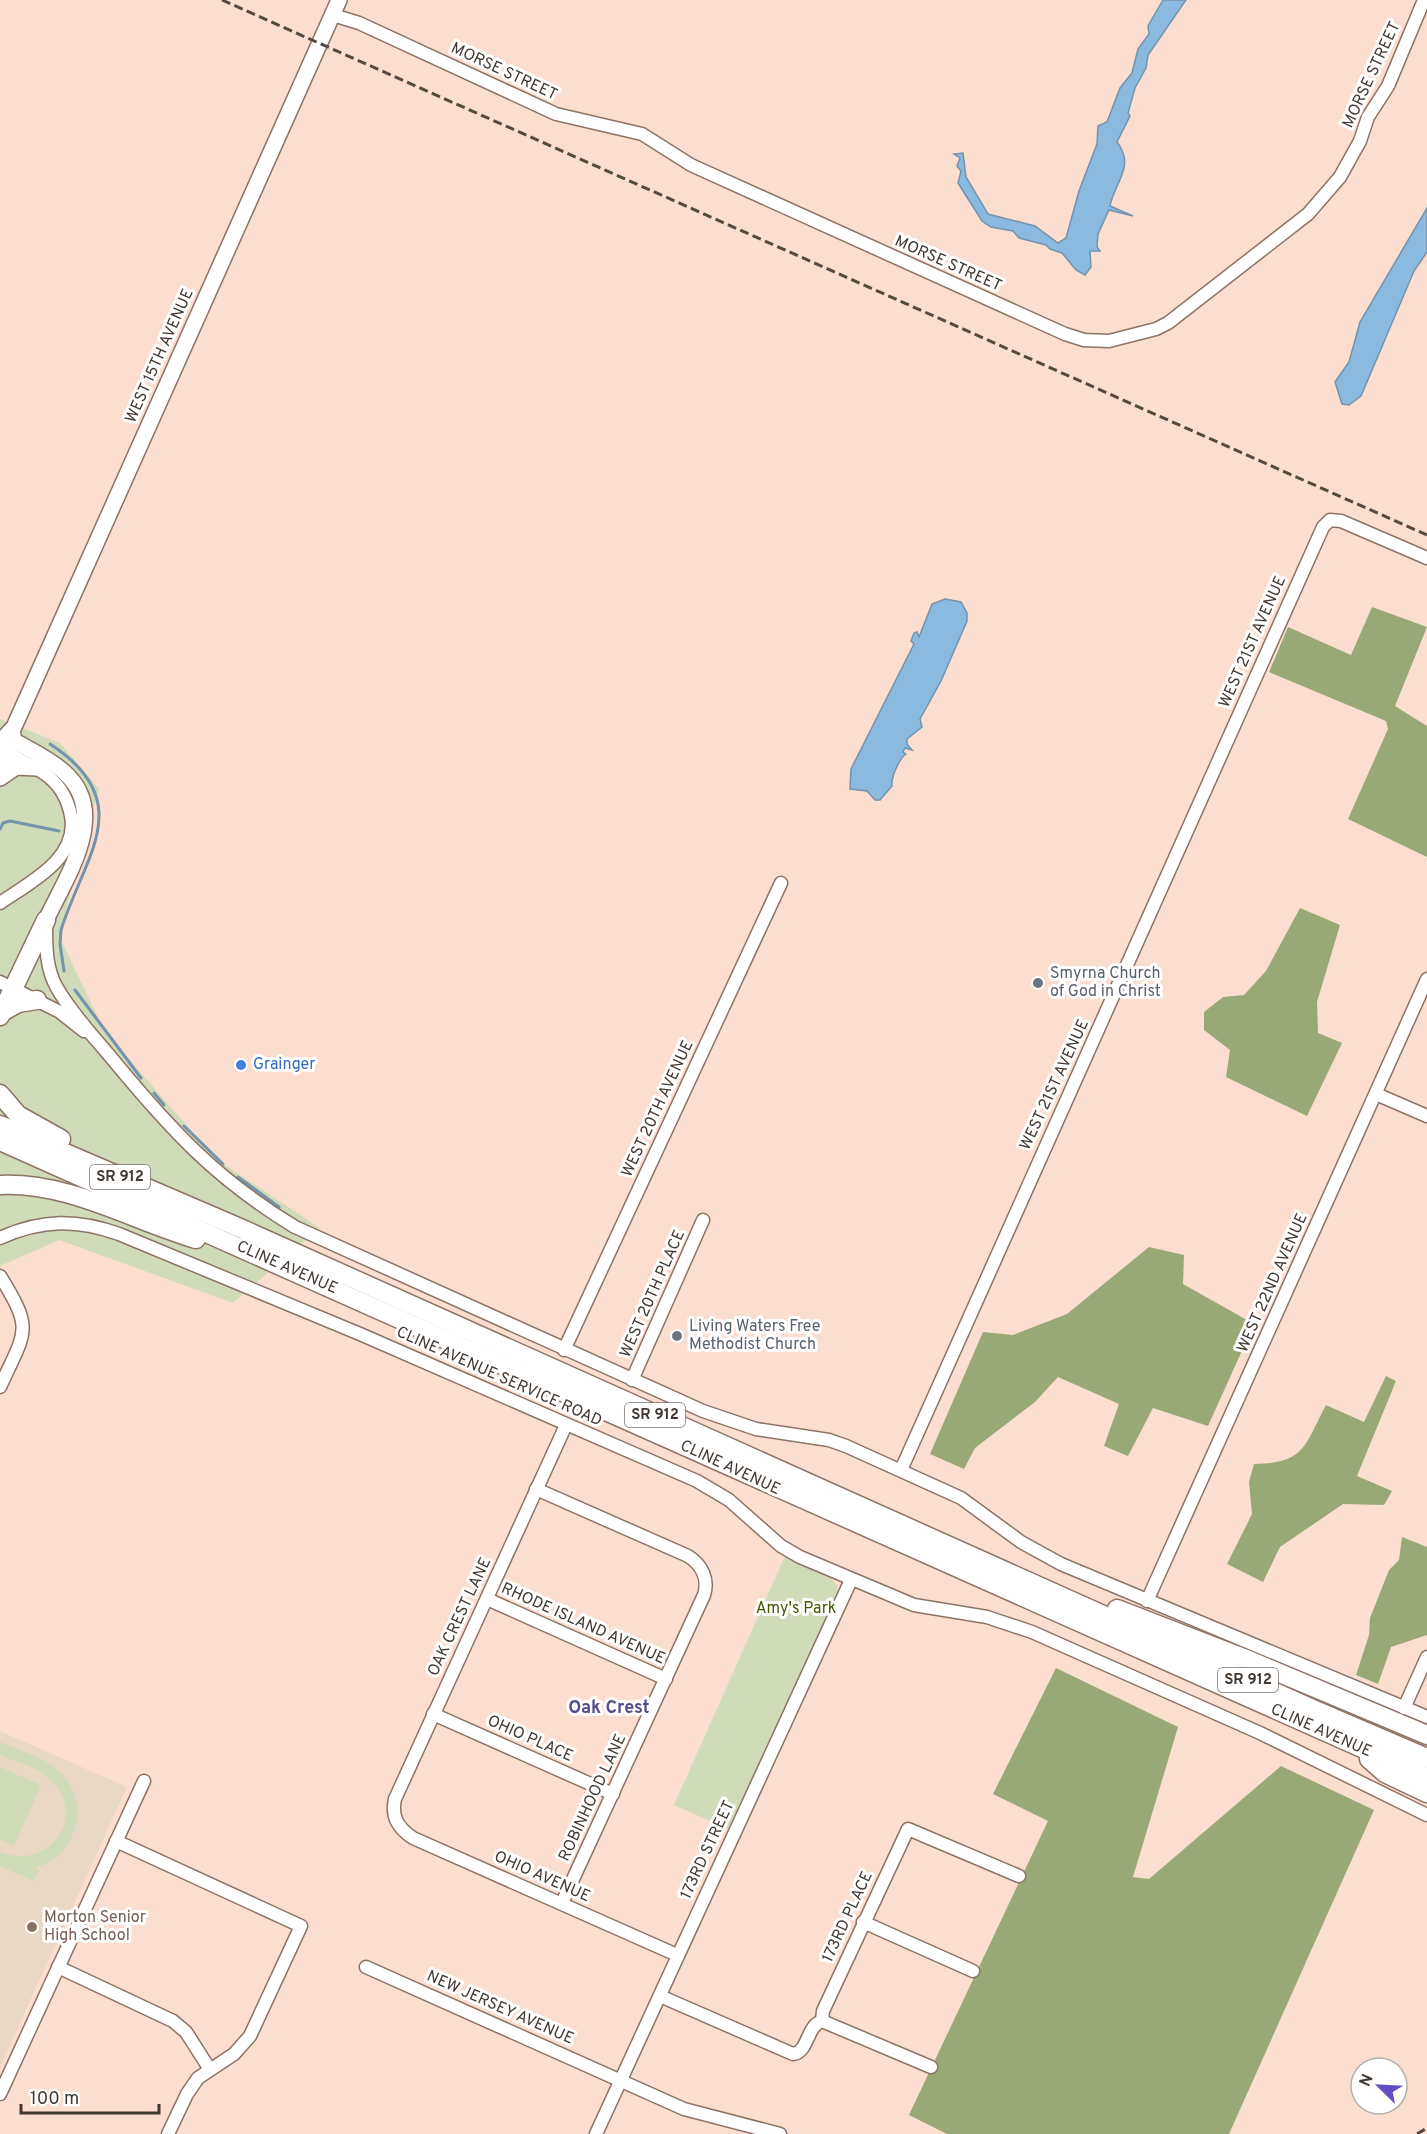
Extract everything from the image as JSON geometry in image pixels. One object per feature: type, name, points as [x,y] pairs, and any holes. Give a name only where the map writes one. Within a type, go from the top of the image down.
[{"type":"highway","points":[[1,1014],[6,985],[46,920]]},
{"type":"highway","points":[[1,1014],[18,1003],[37,1000]]},
{"type":"highway","points":[[0,1094],[18,1115],[35,1126],[240,1228]]},
{"type":"highway","name":"CLINE AVENUE","points":[[0,1125],[240,1228],[1070,1601],[1427,1758]]},
{"type":"highway","name":"CLINE AVENUE","points":[[0,1142],[275,1262],[1351,1745],[1427,1777]]},
{"type":"highway","points":[[0,1185],[24,1184],[62,1190],[188,1236],[275,1262]]},
{"type":"highway","points":[[1070,1601],[1112,1607],[1251,1661],[1427,1735]]},
{"type":"highway","points":[[1351,1745],[1385,1773],[1427,1793]]},
{"type":"main road","name":"WEST 15TH AVENUE","points":[[0,771],[6,741],[339,0]]},
{"type":"main road","points":[[6,741],[66,773],[78,791],[85,816],[82,843],[46,920]]},
{"type":"main road","points":[[0,778],[16,767],[37,768]]},
{"type":"street","name":"MORSE STREET","points":[[333,15],[359,24],[556,114],[642,134],[691,165],[845,236],[1065,334],[1101,342],[1116,340],[1168,323],[1292,229],[1327,195],[1360,141],[1368,117],[1388,86],[1424,0]]},
{"type":"street","name":"WEST 21ST AVENUE","points":[[901,1470],[1323,527],[1330,520],[1345,522],[1427,558]]},
{"type":"street","points":[[0,903],[52,866],[70,841],[73,823],[68,803],[59,787],[6,741]]},
{"type":"street","name":"WEST 20TH AVENUE","points":[[564,1350],[781,883]]},
{"type":"street","points":[[46,920],[47,961],[52,978],[57,988],[99,1042],[170,1128],[208,1166],[268,1211],[295,1227],[369,1263],[564,1350],[738,1423],[834,1441],[901,1470],[961,1498],[1021,1542],[1052,1560],[1427,1717]]},
{"type":"street","name":"WEST 22ND AVENUE","points":[[1147,1600],[1427,979]]},
{"type":"street","points":[[6,985],[60,1012],[99,1042]]},
{"type":"street","points":[[1376,1094],[1427,1116]]},
{"type":"street","name":"WEST 20TH PLACE","points":[[632,1380],[703,1220]]},
{"type":"street","name":"CLINE AVENUE SERVICE ROAD","points":[[0,1238],[27,1227],[58,1221],[98,1227],[360,1334],[716,1490],[781,1546],[851,1580],[914,1605],[977,1614],[1032,1632],[1260,1732],[1427,1815]]},
{"type":"street","points":[[0,1276],[24,1320],[20,1344],[0,1387]]},
{"type":"street","name":"OAK CREST LANE","points":[[397,1823],[393,1808],[395,1799],[566,1425]]},
{"type":"street","name":"ROBINHOOD LANE","points":[[537,1489],[688,1556],[695,1560],[704,1574],[704,1595],[562,1904]]},
{"type":"street","name":"173RD STREET","points":[[596,2134],[851,1580]]},
{"type":"street","name":"RHODE ISLAND AVENUE","points":[[486,1599],[666,1679]]},
{"type":"street","points":[[1404,1708],[1427,1657]]},
{"type":"street","name":"OHIO PLACE","points":[[433,1714],[614,1794]]},
{"type":"street","points":[[0,2094],[144,1781]]},
{"type":"street","name":"OHIO AVENUE","points":[[397,1823],[413,1838],[677,1955]]},
{"type":"street","name":"173RD PLACE","points":[[660,1996],[793,2054],[801,2051],[814,2024],[822,2020],[823,2011],[863,1922],[908,1829],[916,1830],[1019,1876]]},
{"type":"street","points":[[116,1841],[301,1926],[250,2036],[234,2054],[210,2068],[192,2085],[168,2134]]},
{"type":"street","points":[[863,1922],[973,1971]]},
{"type":"street","name":"NEW JERSEY AVENUE","points":[[366,1966],[684,2109],[780,2134]]},
{"type":"street","points":[[58,1968],[173,2021],[186,2032],[210,2068]]},
{"type":"street","points":[[822,2020],[931,2067]]},
{"type":"shaded area","name":"Morton Senior High School","points":[[0,1731],[127,1787],[0,2067]]},
{"type":"green space","points":[[1372,607],[1427,627],[1395,706],[1427,726],[1427,857],[1348,819],[1388,729],[1386,721],[1269,672],[1288,627],[1351,655]]},
{"type":"green space","points":[[0,719],[60,743],[99,789],[59,936],[105,1032],[216,1159],[320,1228],[233,1303],[59,1240],[0,1266]]},
{"type":"green space","points":[[1300,908],[1340,925],[1317,1002],[1318,1033],[1342,1043],[1307,1116],[1226,1077],[1230,1050],[1204,1030],[1204,1012],[1223,997],[1244,995],[1266,971]]},
{"type":"green space","points":[[1149,1247],[1184,1255],[1183,1284],[1254,1324],[1208,1426],[1153,1408],[1128,1456],[1104,1446],[1119,1404],[1058,1377],[1035,1402],[975,1448],[964,1469],[930,1454],[983,1332],[1013,1335],[1067,1314]]},
{"type":"green space","points":[[1386,1376],[1396,1381],[1357,1476],[1392,1491],[1384,1505],[1343,1504],[1280,1547],[1263,1582],[1227,1564],[1252,1514],[1249,1482],[1254,1464],[1271,1463],[1294,1456],[1307,1441],[1326,1405],[1364,1422]]},
{"type":"green space","points":[[1402,1537],[1427,1547],[1427,1635],[1391,1647],[1378,1684],[1356,1675],[1369,1635],[1370,1618],[1389,1570],[1399,1560]]},
{"type":"green space","name":"Amy's Park","points":[[785,1556],[826,1574],[836,1585],[838,1593],[730,1830],[674,1805]]},
{"type":"green space","points":[[1056,1668],[1178,1727],[1133,1877],[1149,1879],[1281,1766],[1374,1810],[1229,2134],[947,2134],[909,2115],[1048,1821],[993,1794]]},
{"type":"green space","points":[[0,1742],[31,1754],[53,1766],[69,1783],[75,1797],[76,1826],[70,1840],[62,1852],[50,1862],[35,1868],[39,1870],[34,1881],[0,1866],[0,1852],[17,1856],[33,1854],[46,1848],[57,1838],[64,1826],[66,1812],[63,1797],[53,1782],[42,1773],[0,1755]]},
{"type":"green space","points":[[0,1767],[41,1785],[14,1846],[0,1840]]},
{"type":"water","points":[[1163,0],[1186,0],[1148,55],[1146,68],[1135,88],[1128,113],[1130,116],[1117,142],[1122,151],[1124,167],[1110,206],[1133,216],[1109,210],[1098,234],[1097,247],[1100,251],[1090,251],[1091,267],[1085,275],[1076,270],[1062,253],[1046,245],[1019,238],[1013,231],[991,227],[982,221],[958,183],[961,171],[957,166],[960,158],[954,154],[963,153],[966,177],[988,214],[1035,226],[1058,243],[1066,238],[1079,191],[1097,144],[1098,126],[1107,122],[1120,88],[1132,73],[1138,49],[1149,34],[1148,26]]},
{"type":"water","points":[[1427,208],[1427,252],[1414,271],[1361,396],[1349,405],[1342,404],[1335,382],[1349,362],[1360,322]]},
{"type":"water","points":[[945,599],[961,602],[967,613],[967,621],[941,681],[920,719],[922,727],[907,739],[907,744],[912,750],[905,748],[903,752],[906,754],[896,768],[892,786],[880,800],[875,800],[867,791],[850,789],[851,769],[914,644],[911,641],[914,633],[917,632],[919,637],[932,604]]},
{"type":"waterway","points":[[50,744],[77,766],[92,787],[99,809],[98,831],[91,854],[61,930],[60,944],[64,971]]},
{"type":"waterway","points":[[0,829],[3,823],[10,821],[59,831]]},
{"type":"waterway","points":[[75,990],[141,1078]]},
{"type":"waterway","points":[[154,1093],[164,1105]]},
{"type":"waterway","points":[[184,1126],[223,1164]]},
{"type":"waterway","points":[[238,1177],[279,1207]]},
{"type":"railway","points":[[222,0],[1427,535]]},
{"type":"railway","points":[[1417,2134],[1427,2128]]},
{"type":"place","name":"Smyrna Church of God in Christ","points":[[1038,983]]},
{"type":"place","name":"Grainger","points":[[241,1065]]},
{"type":"place","name":"Living Waters Free Methodist Church","points":[[677,1336]]},
{"type":"place","name":"Morton Senior High School","points":[[32,1927]]},
{"type":"district","name":"Oak Crest","points":[[609,1708]]}]
